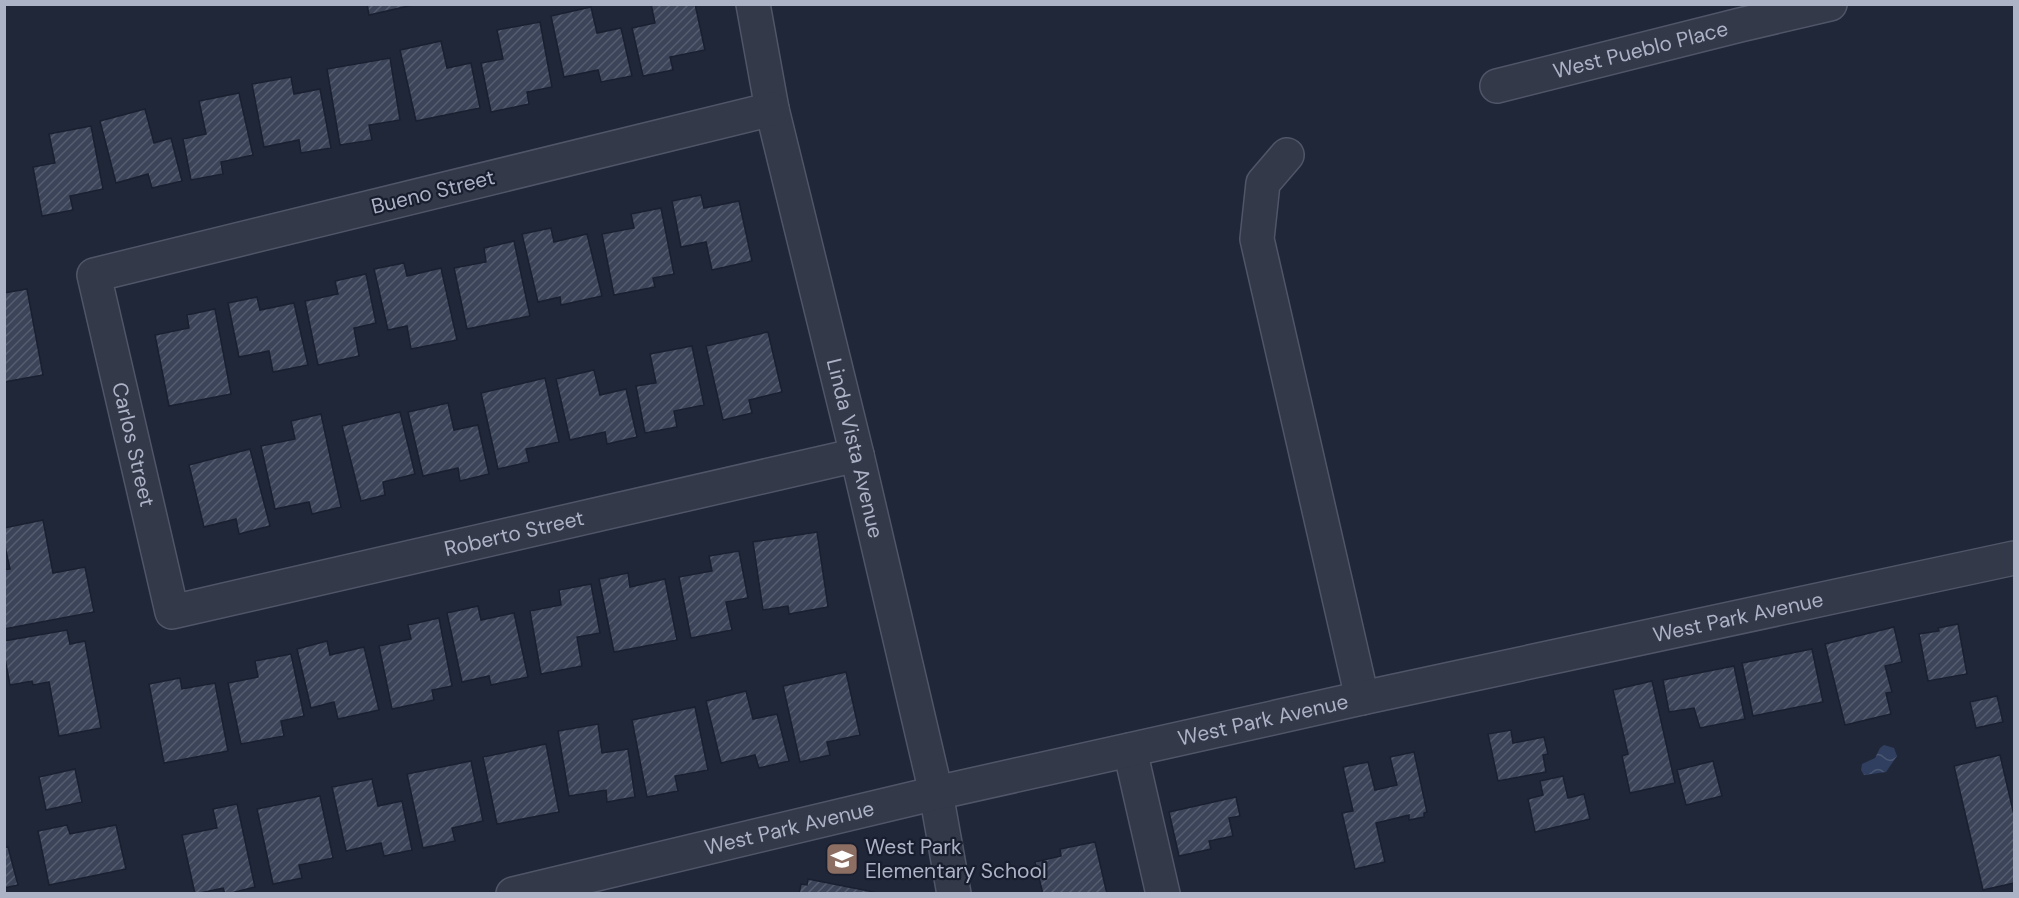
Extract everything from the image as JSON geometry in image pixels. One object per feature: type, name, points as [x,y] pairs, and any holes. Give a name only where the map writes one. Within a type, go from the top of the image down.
[{"type":"street","name":"Linda Vista Avenue","points":[[753,4],[772,109],[857,455],[936,793],[954,894]]},
{"type":"street","name":"West Pueblo Place","points":[[1497,86],[1822,5]]},
{"type":"street","name":"Bueno Street","points":[[94,275],[772,109]]},
{"type":"street","points":[[1287,155],[1263,183],[1257,239],[1362,698]]},
{"type":"street","name":"Carlos Street","points":[[94,275],[172,612]]},
{"type":"street","name":"Roberto Street","points":[[172,612],[857,455]]},
{"type":"street","name":"West Park Avenue","points":[[513,894],[936,793],[1362,698],[2013,564]]},
{"type":"street","points":[[1130,750],[1163,894]]},
{"type":"water","points":[[1884,745],[1894,748],[1897,756],[1886,772],[1864,775],[1861,770],[1862,764],[1875,758]]},
{"type":"building","points":[[367,4],[417,4],[369,15]]},
{"type":"building","points":[[651,4],[695,4],[705,50],[670,57],[673,70],[643,76],[632,28],[655,23]]},
{"type":"building","points":[[591,7],[597,33],[621,28],[632,76],[601,82],[598,70],[564,77],[551,16]]},
{"type":"building","points":[[540,22],[552,87],[527,92],[529,104],[491,112],[481,63],[503,59],[497,30]]},
{"type":"building","points":[[441,41],[447,68],[471,63],[480,108],[416,121],[400,50]]},
{"type":"building","points":[[390,58],[400,120],[369,125],[372,140],[340,145],[327,69]]},
{"type":"building","points":[[291,77],[294,94],[320,89],[331,148],[301,153],[299,140],[264,147],[252,84]]},
{"type":"building","points":[[239,93],[253,155],[221,162],[223,174],[191,180],[183,139],[206,134],[199,101]]},
{"type":"building","points":[[145,109],[154,143],[171,138],[182,181],[152,188],[148,174],[116,183],[100,121]]},
{"type":"building","points":[[91,126],[103,189],[70,196],[73,210],[42,216],[33,167],[55,163],[49,134]]},
{"type":"building","points":[[701,195],[704,208],[739,201],[752,261],[712,270],[706,242],[681,247],[672,201]]},
{"type":"building","points":[[661,208],[674,274],[653,278],[655,287],[614,295],[602,234],[634,228],[631,214]]},
{"type":"building","points":[[551,228],[554,242],[587,234],[602,296],[561,305],[560,297],[538,302],[522,234]]},
{"type":"building","points":[[514,241],[530,316],[467,329],[454,268],[486,262],[484,248]]},
{"type":"building","points":[[404,263],[407,276],[441,268],[457,340],[411,349],[407,326],[388,330],[374,269]]},
{"type":"building","points":[[366,274],[376,323],[354,328],[359,356],[318,365],[305,301],[338,294],[335,281]]},
{"type":"building","points":[[27,289],[43,375],[4,382],[4,293]]},
{"type":"building","points":[[257,297],[260,310],[294,303],[308,365],[273,372],[269,351],[239,357],[228,303]]},
{"type":"building","points":[[215,309],[231,394],[169,406],[155,335],[189,328],[187,315]]},
{"type":"building","points":[[768,332],[782,392],[749,400],[752,413],[723,420],[706,346]]},
{"type":"building","points":[[692,346],[704,405],[674,411],[677,427],[645,433],[636,386],[656,383],[650,354]]},
{"type":"building","points":[[594,370],[600,395],[626,389],[637,437],[607,444],[605,432],[570,440],[556,379]]},
{"type":"building","points":[[545,378],[559,442],[526,449],[529,462],[498,469],[481,393]]},
{"type":"building","points":[[448,403],[454,430],[478,425],[489,474],[460,481],[458,468],[423,476],[408,412]]},
{"type":"building","points":[[400,412],[415,474],[383,482],[385,495],[361,501],[342,426]]},
{"type":"building","points":[[321,414],[341,507],[312,514],[309,502],[275,509],[261,446],[295,439],[291,421]]},
{"type":"building","points":[[250,449],[270,526],[239,534],[236,519],[204,527],[189,465]]},
{"type":"building","points":[[43,520],[53,573],[85,567],[94,612],[4,629],[4,570],[10,569],[4,542],[4,528]]},
{"type":"building","points":[[817,532],[828,607],[789,614],[788,606],[763,610],[753,542]]},
{"type":"building","points":[[739,551],[748,598],[726,602],[732,630],[691,638],[679,577],[712,571],[709,556]]},
{"type":"building","points":[[628,573],[630,587],[665,579],[677,640],[614,652],[599,579]]},
{"type":"building","points":[[591,584],[600,633],[577,637],[582,666],[541,674],[530,611],[561,605],[559,590]]},
{"type":"building","points":[[478,606],[481,620],[514,613],[528,677],[491,685],[489,676],[462,682],[447,613]]},
{"type":"building","points":[[439,618],[452,686],[432,690],[434,700],[392,709],[379,646],[411,639],[408,625]]},
{"type":"building","points":[[1958,624],[1967,674],[1928,681],[1919,634],[1939,631],[1938,628]]},
{"type":"building","points":[[1894,627],[1902,662],[1885,666],[1892,692],[1886,693],[1891,714],[1845,725],[1825,644]]},
{"type":"building","points":[[67,630],[70,644],[85,641],[101,728],[59,736],[49,682],[33,685],[32,681],[10,685],[4,641]]},
{"type":"building","points":[[327,641],[330,655],[364,647],[379,710],[338,719],[334,702],[311,708],[297,649]]},
{"type":"building","points":[[1812,649],[1823,702],[1753,716],[1742,663]]},
{"type":"building","points":[[291,654],[304,716],[281,721],[284,736],[241,744],[228,683],[258,677],[255,661]]},
{"type":"building","points":[[1734,666],[1745,719],[1700,728],[1694,708],[1669,712],[1663,680]]},
{"type":"building","points":[[846,672],[860,735],[827,742],[830,755],[800,762],[783,686]]},
{"type":"building","points":[[180,678],[182,689],[215,683],[228,751],[164,763],[149,684]]},
{"type":"building","points":[[1652,681],[1675,783],[1630,793],[1622,756],[1628,754],[1613,690]]},
{"type":"building","points":[[746,691],[753,719],[777,714],[789,761],[759,768],[755,755],[721,763],[706,701]]},
{"type":"building","points":[[1997,696],[2003,722],[1976,728],[1970,702]]},
{"type":"building","points":[[695,707],[708,770],[675,776],[678,791],[647,797],[632,720]]},
{"type":"building","points":[[598,724],[602,753],[628,749],[635,797],[607,802],[606,790],[569,796],[558,731]]},
{"type":"building","points":[[1511,730],[1513,743],[1544,737],[1548,754],[1543,755],[1546,772],[1498,781],[1488,734]]},
{"type":"building","points":[[546,744],[559,812],[497,824],[483,757]]},
{"type":"building","points":[[1414,752],[1427,812],[1424,813],[1424,817],[1409,820],[1409,815],[1376,823],[1385,862],[1355,869],[1342,813],[1353,811],[1343,767],[1368,762],[1375,790],[1397,785],[1390,757]]},
{"type":"building","points":[[2000,755],[2014,815],[2014,883],[1983,890],[1954,766]]},
{"type":"building","points":[[471,761],[483,821],[452,828],[455,841],[423,848],[407,774]]},
{"type":"building","points":[[1713,761],[1722,796],[1686,805],[1677,770]]},
{"type":"building","points":[[75,769],[82,802],[46,810],[39,777]]},
{"type":"building","points":[[1563,776],[1568,798],[1584,794],[1590,819],[1535,832],[1528,799],[1543,795],[1540,781]]},
{"type":"building","points":[[372,779],[378,806],[402,801],[412,850],[384,856],[381,843],[346,851],[332,787]]},
{"type":"building","points":[[320,796],[333,858],[299,865],[302,878],[273,884],[257,809]]},
{"type":"building","points":[[1236,797],[1240,816],[1229,818],[1233,836],[1209,841],[1211,849],[1179,856],[1169,812]]},
{"type":"building","points":[[237,804],[255,887],[227,894],[223,888],[195,894],[182,835],[217,828],[213,809]]},
{"type":"building","points":[[67,825],[70,834],[116,825],[126,869],[49,885],[38,831]]},
{"type":"building","points":[[1095,842],[1107,894],[1043,894],[1035,862],[1061,856],[1060,849]]},
{"type":"building","points":[[8,847],[18,885],[4,888],[4,848]]},
{"type":"building","points":[[808,879],[874,892],[874,894],[799,894],[801,884],[807,885]]},
{"type":"place","name":"West Park Elementary School","points":[[842,859]]}]
